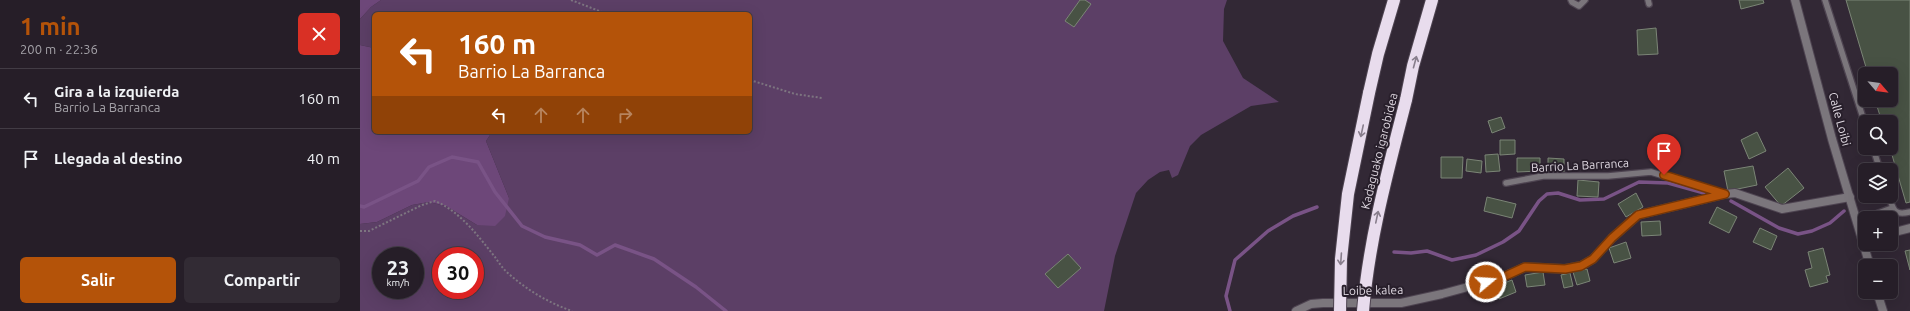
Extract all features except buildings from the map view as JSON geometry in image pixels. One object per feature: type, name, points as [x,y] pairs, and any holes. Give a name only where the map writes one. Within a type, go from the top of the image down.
[{"type":"highway","name":"Kadaguako igarobidea","points":[[1340,311],[1341,259],[1348,194],[1378,54],[1394,0]]},
{"type":"highway","name":"Kadaguako igarobidea","points":[[1363,311],[1366,278],[1377,217],[1413,66],[1432,0]]},
{"type":"street","name":"Calle Loibi","points":[[1795,0],[1868,259]]},
{"type":"street","name":"Loibe kalea","points":[[1297,311],[1311,304],[1323,303],[1400,303],[1442,294],[1501,278],[1525,267],[1565,269],[1581,266],[1593,259],[1612,238],[1638,215],[1725,194],[1735,193],[1782,209],[1850,197]]},
{"type":"street","points":[[1898,231],[1910,228]]},
{"type":"street","points":[[1879,299],[1883,311]]},
{"type":"lane","points":[[1571,0],[1579,6],[1585,0]]},
{"type":"lane","points":[[1825,0],[1862,115]]},
{"type":"lane","name":"Barrio La Barranca","points":[[1506,183],[1543,176],[1608,176],[1651,172],[1688,181],[1725,194]]},
{"type":"lane","points":[[1890,203],[1892,208],[1900,214],[1910,212]]},
{"type":"lane","points":[[1857,221],[1892,208]]},
{"type":"path","points":[[571,0],[602,12]]},
{"type":"path","points":[[752,81],[795,94],[822,98]]},
{"type":"path","points":[[360,231],[369,231],[435,201],[454,211],[475,233],[508,273],[537,295],[572,311]]},
{"type":"shaded area","points":[[360,0],[381,0],[371,7],[360,19]]},
{"type":"shaded area","points":[[381,0],[1227,0],[1224,9],[1223,41],[1243,78],[1279,102],[1251,106],[1201,135],[1190,146],[1178,175],[1172,178],[1169,170],[1160,172],[1148,180],[1136,193],[1115,256],[1104,311],[360,311],[360,224],[377,222],[412,205],[429,202],[446,206],[477,225],[509,198],[486,141],[491,134],[752,134],[752,12],[372,12],[372,48],[360,45],[360,19],[371,7]]},
{"type":"shaded area","points":[[360,45],[372,48],[372,134],[491,134],[486,141],[509,198],[505,216],[495,226],[477,225],[446,206],[429,202],[412,205],[377,222],[360,224]]},
{"type":"waterway","points":[[360,206],[364,207],[418,181],[429,167],[452,157],[478,162],[495,192],[522,226],[545,237],[580,245],[597,255],[615,245],[654,259],[696,287],[726,311]]},
{"type":"waterway","points":[[1394,252],[1411,253],[1427,251],[1452,260],[1476,255],[1503,242],[1519,231],[1539,201],[1547,194],[1558,193],[1580,200],[1604,199],[1639,182],[1668,183],[1704,193]]},
{"type":"waterway","points":[[1731,201],[1779,228],[1798,234],[1812,231],[1830,223],[1844,211]]},
{"type":"waterway","points":[[1230,311],[1226,296],[1235,260],[1268,231],[1293,216],[1317,207]]},
{"type":"route","points":[[1486,282],[1501,278],[1525,267],[1565,269],[1581,266],[1593,259],[1612,238],[1638,215],[1725,194],[1688,181],[1664,175]]}]
